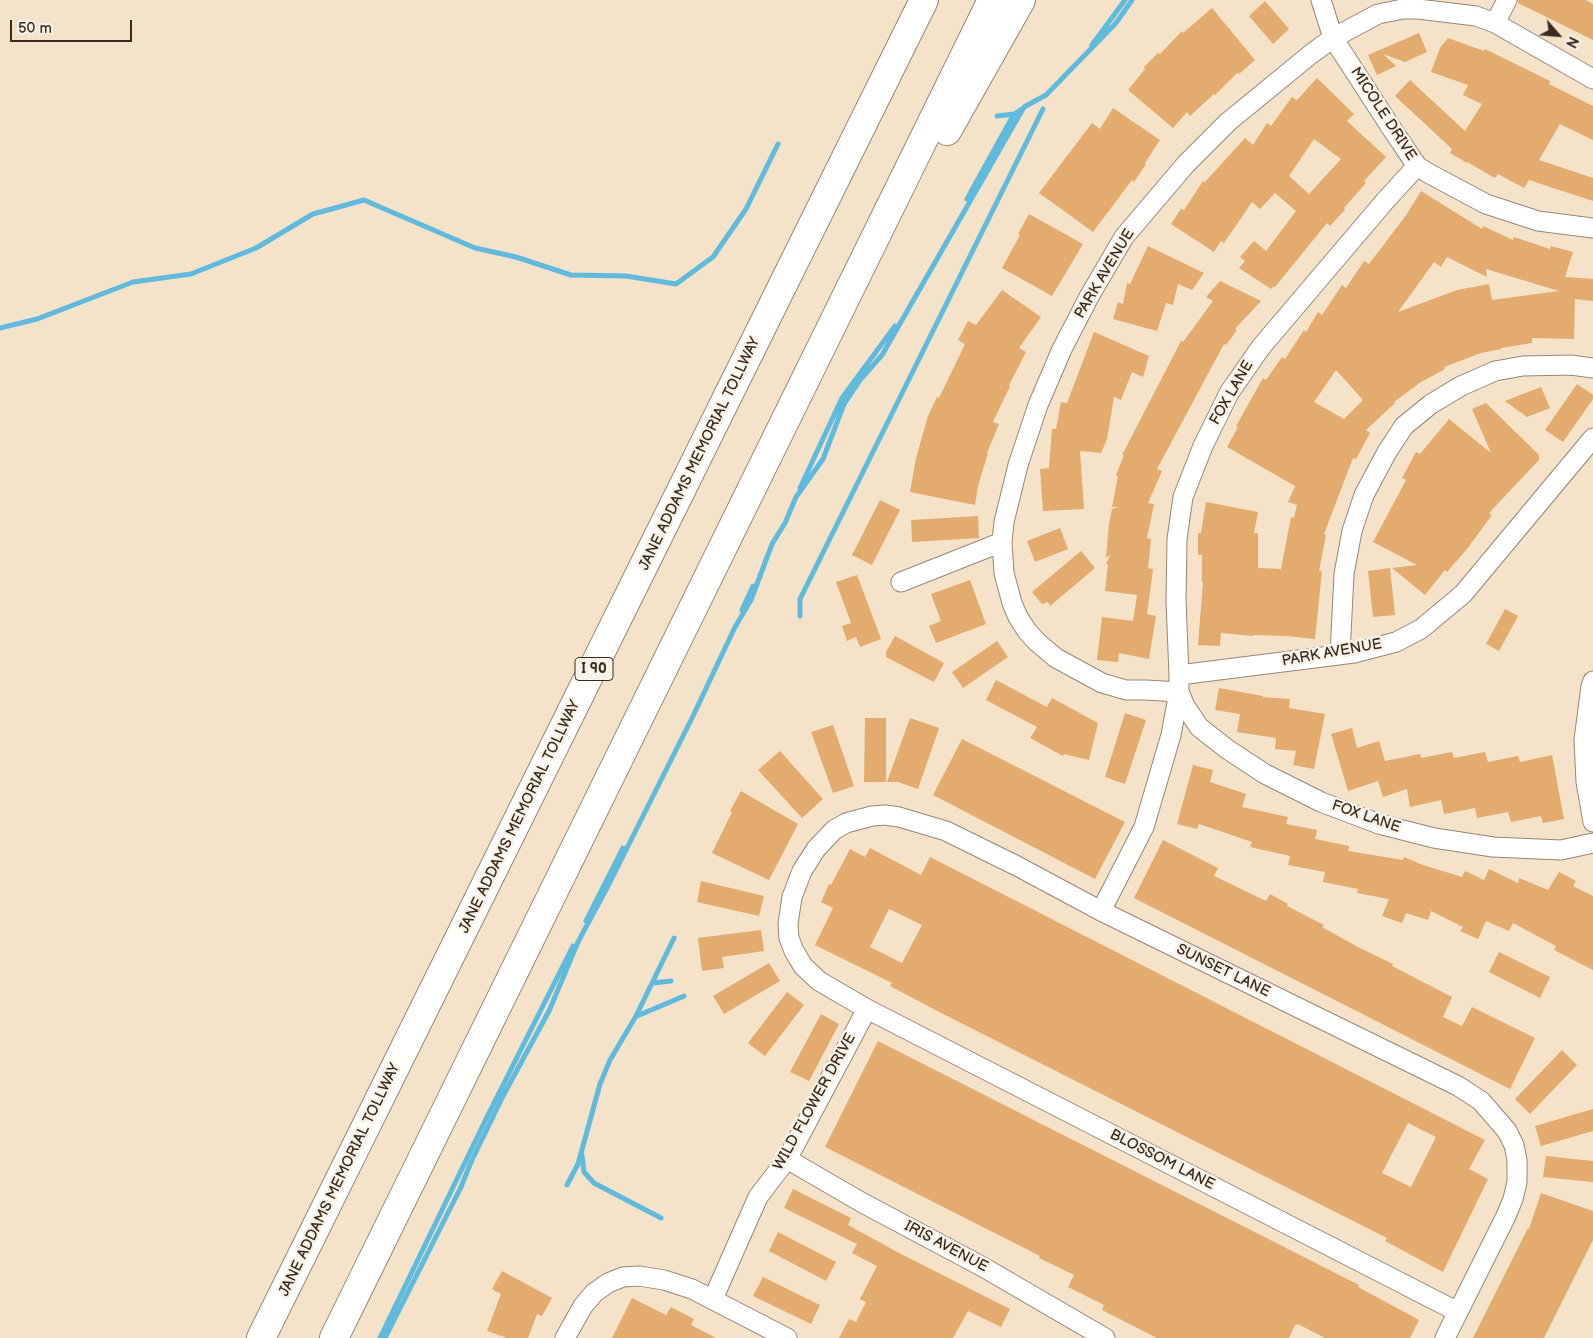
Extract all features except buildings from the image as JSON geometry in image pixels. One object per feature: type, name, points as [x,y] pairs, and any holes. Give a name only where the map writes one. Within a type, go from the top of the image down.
[{"type":"highway","name":"JANE ADDAMS MEMORIAL TOLLWAY","points":[[261,1338],[924,0]]},
{"type":"highway","points":[[334,1338],[992,0]]},
{"type":"highway","points":[[818,356],[1021,0]]},
{"type":"street","name":"MICOLE DRIVE","points":[[1321,0],[1333,38],[1417,166],[1486,204],[1538,221],[1593,228]]},
{"type":"street","points":[[1495,23],[1507,0]]},
{"type":"street","name":"PARK AVENUE","points":[[1593,79],[1531,42],[1495,23],[1476,16],[1418,9],[1403,10],[1378,14],[1333,38],[1228,122],[1186,164],[1124,237],[1090,295],[1062,349],[1038,405],[1018,465],[1004,522],[1002,542],[1004,573],[1018,618],[1037,642],[1056,658],[1102,683],[1126,690],[1179,684],[1340,655],[1396,642],[1421,629],[1463,594],[1593,438]]},
{"type":"street","name":"FOX LANE","points":[[1417,166],[1261,347],[1230,393],[1203,446],[1184,497],[1177,539],[1176,601],[1179,684],[1185,706],[1199,727],[1227,749],[1266,774],[1321,802],[1379,824],[1434,838],[1493,847],[1561,850],[1593,843]]},
{"type":"street","points":[[1340,655],[1344,574],[1352,531],[1364,494],[1404,426],[1460,386],[1495,371],[1523,366],[1572,365],[1593,368]]},
{"type":"street","points":[[901,582],[1002,542]]},
{"type":"street","points":[[1593,681],[1584,740],[1586,782],[1593,822]]},
{"type":"street","points":[[1101,911],[1144,827],[1170,742],[1179,684]]},
{"type":"street","name":"SUNSET LANE","points":[[867,1008],[819,981],[803,966],[794,951],[790,938],[788,911],[802,871],[816,849],[834,830],[846,823],[872,816],[885,815],[899,817],[946,831],[1101,911],[1458,1086],[1481,1101],[1506,1131],[1514,1145],[1517,1160],[1517,1182],[1513,1199],[1458,1312]]},
{"type":"street","name":"WILD FLOWER DRIVE","points":[[713,1299],[758,1197],[786,1159],[867,1008]]},
{"type":"street","name":"BLOSSOM LANE","points":[[867,1008],[1458,1312]]},
{"type":"street","name":"IRIS AVENUE","points":[[786,1159],[861,1202],[983,1267],[1105,1338]]},
{"type":"street","points":[[565,1338],[583,1306],[594,1293],[608,1283],[623,1277],[639,1276],[664,1280],[692,1289],[787,1338]]},
{"type":"street","points":[[1445,1338],[1458,1312]]},
{"type":"waterway","points":[[1092,45],[1125,0]]},
{"type":"waterway","points":[[385,1338],[461,1187],[503,1096],[549,1011],[578,942],[693,716],[735,627],[751,600],[772,544],[785,523],[796,497],[823,459],[844,404],[860,380],[882,355],[1024,107],[1046,95],[1116,23],[1132,0]]},
{"type":"waterway","points":[[967,199],[1014,114],[1022,109]]},
{"type":"waterway","points":[[800,616],[800,599],[1043,109]]},
{"type":"waterway","points":[[997,116],[1014,114]]},
{"type":"waterway","points":[[0,328],[37,319],[133,282],[191,274],[256,248],[313,214],[364,200],[475,248],[516,257],[571,275],[626,276],[676,284],[713,257],[746,209],[778,144]]},
{"type":"waterway","points":[[800,488],[842,398],[895,326]]},
{"type":"waterway","points":[[742,610],[753,586]]},
{"type":"waterway","points":[[586,921],[623,848]]},
{"type":"waterway","points":[[567,1185],[578,1164],[600,1084],[610,1060],[636,1016],[674,938]]},
{"type":"waterway","points":[[380,1338],[487,1117],[573,946]]},
{"type":"waterway","points":[[653,983],[671,981]]},
{"type":"waterway","points":[[637,1016],[684,996]]},
{"type":"waterway","points":[[582,1155],[584,1172],[594,1183],[661,1218]]}]
